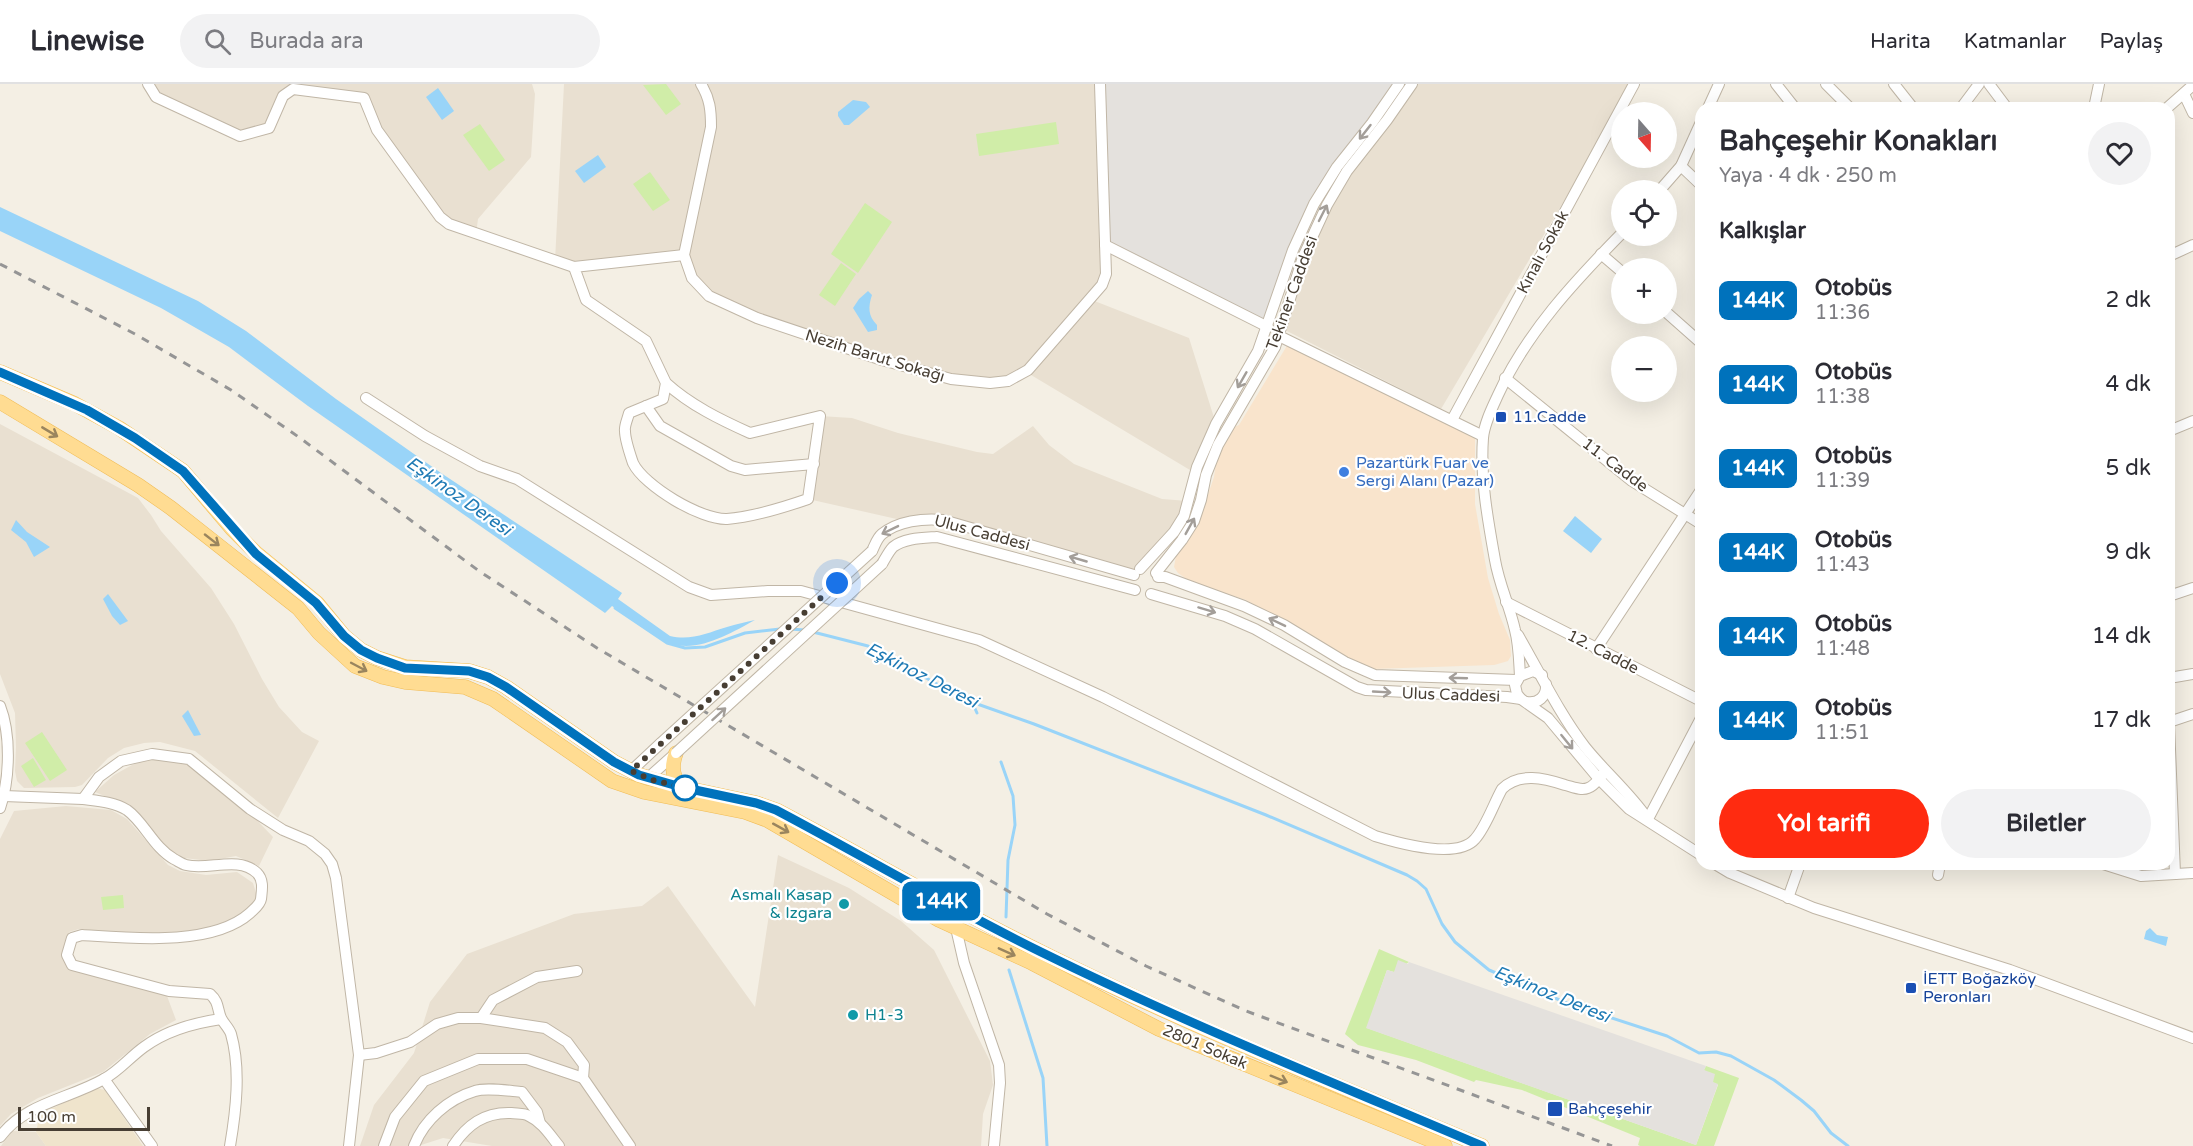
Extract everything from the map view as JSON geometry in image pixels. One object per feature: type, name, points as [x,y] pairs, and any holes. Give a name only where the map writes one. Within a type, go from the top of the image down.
[{"type":"main road","points":[[0,372],[75,404],[119,428],[183,471],[256,554],[316,603],[344,636],[361,650],[405,668],[469,671],[488,677],[506,687],[646,785]]},
{"type":"main road","points":[[0,402],[138,485],[171,508],[298,608],[319,633],[355,666],[383,677],[405,682],[465,687],[537,723],[616,778],[632,776]]},
{"type":"main road","points":[[493,699],[606,779],[646,785]]},
{"type":"main road","points":[[676,753],[672,763],[673,770],[676,781],[681,787]]},
{"type":"main road","name":"2801 Sokak","points":[[646,785],[681,787],[756,803],[776,810],[1002,933],[1191,1024],[1482,1146]]},
{"type":"main road","name":"2801 Sokak","points":[[646,785],[767,820],[956,928],[1032,963],[1159,1029],[1445,1146]]},
{"type":"main road","points":[[956,928],[957,923],[961,921],[986,932],[1002,933]]},
{"type":"street","points":[[148,84],[156,97],[240,136],[269,128],[283,96],[293,89],[364,98],[377,130],[440,217],[449,224],[574,267],[684,255],[711,127],[708,96],[701,84]]},
{"type":"street","name":"Nezih Barut Sokağı","points":[[684,255],[692,278],[710,296],[757,318],[916,370],[951,379],[990,383],[1008,381],[1028,370],[1091,300],[1102,285],[1106,274],[1100,84]]},
{"type":"street","name":"Tekiner Caddesi","points":[[1137,572],[1180,524],[1197,467],[1210,437],[1258,351],[1293,250],[1323,188],[1399,84]]},
{"type":"street","name":"Tekiner Caddesi","points":[[1157,575],[1194,521],[1206,475],[1218,445],[1270,357],[1279,336],[1303,257],[1327,205],[1347,171],[1388,120],[1412,84]]},
{"type":"street","name":"Kınalı Sokak","points":[[1452,420],[1634,84]]},
{"type":"street","points":[[1711,102],[1719,84]]},
{"type":"street","points":[[1776,84],[1790,102]]},
{"type":"street","points":[[1826,84],[1844,102]]},
{"type":"street","points":[[1966,102],[1979,84]]},
{"type":"street","points":[[1989,84],[2002,102]]},
{"type":"street","points":[[2095,102],[2099,84]]},
{"type":"street","points":[[2174,102],[2193,85]]},
{"type":"street","points":[[1899,86],[1909,102]]},
{"type":"street","points":[[2184,94],[2193,113]]},
{"type":"street","points":[[1669,180],[1681,166],[1695,135]]},
{"type":"street","points":[[1681,166],[1695,179]]},
{"type":"street","points":[[1105,244],[1268,327]]},
{"type":"street","points":[[1602,775],[1562,714],[1515,630],[1496,564],[1490,530],[1483,476],[1483,436],[1492,406],[1505,378],[1526,344],[1552,307],[1611,244]]},
{"type":"street","points":[[2175,253],[2193,245]]},
{"type":"street","points":[[1601,254],[1611,263]]},
{"type":"street","points":[[574,267],[586,300],[646,342],[666,382],[677,393],[694,404],[750,434],[820,416],[808,499],[779,509],[725,519],[700,512],[677,501],[650,482],[634,464],[624,430],[629,413],[663,399],[666,382]]},
{"type":"street","points":[[1677,322],[1695,338]]},
{"type":"street","points":[[1279,336],[1483,436]]},
{"type":"street","name":"11. Cadde","points":[[1505,378],[1632,481],[1695,520]]},
{"type":"street","points":[[366,398],[424,436],[480,466],[517,479],[689,587],[711,595],[801,591],[979,640],[1103,697],[1328,812],[1386,839],[1441,849],[1467,846],[1476,839],[1502,789],[1508,783],[1516,779],[1544,779],[1584,789],[1592,787],[1602,775]]},
{"type":"street","points":[[646,406],[660,426],[731,466],[745,470],[814,464]]},
{"type":"street","points":[[2175,428],[2193,421]]},
{"type":"street","points":[[1596,649],[1695,500]]},
{"type":"street","name":"Ulus Caddesi","points":[[632,776],[661,742],[872,551],[880,535],[893,528],[927,518],[943,520],[1137,572],[1149,569],[1157,575],[1244,606],[1284,625],[1345,663],[1375,675],[1518,678]]},
{"type":"street","name":"Ulus Caddesi","points":[[646,785],[676,753],[882,564],[893,548],[920,538],[937,537],[1225,616],[1255,629],[1366,690],[1507,696],[1523,700]]},
{"type":"street","points":[[1136,590],[1132,583],[1137,572]]},
{"type":"street","points":[[1151,594],[1157,589],[1157,575]]},
{"type":"street","points":[[2175,594],[2193,588]]},
{"type":"street","name":"12. Cadde","points":[[1506,602],[1695,698]]},
{"type":"street","points":[[1515,630],[1518,678],[1516,690],[1523,700],[1548,718],[1602,775],[1629,809],[1695,851]]},
{"type":"street","points":[[1518,678],[1533,671],[1544,680],[1546,690],[1541,699],[1536,702],[1523,700]]},
{"type":"street","points":[[2175,677],[2193,675]]},
{"type":"street","points":[[0,706],[8,741],[4,796],[0,808]]},
{"type":"street","points":[[2175,721],[2193,714]]},
{"type":"street","points":[[1648,819],[1695,729]]},
{"type":"street","points":[[83,800],[99,777],[121,761],[152,754],[189,759],[250,809],[283,830],[309,841],[325,854],[332,864],[336,878],[359,1055],[349,1146]]},
{"type":"street","points":[[4,796],[111,803],[128,811],[168,856],[186,866],[212,867],[236,864],[251,869],[259,875],[263,887],[260,904],[245,917],[223,928],[194,935],[164,937],[124,938],[82,935],[72,938],[66,955],[72,965],[169,991],[210,994],[218,1002],[221,1019],[230,1032],[235,1056],[235,1114],[230,1146]]},
{"type":"street","points":[[1725,870],[1814,908],[2010,970],[2193,1038]]},
{"type":"street","points":[[1788,898],[1798,870]]},
{"type":"street","points":[[2122,870],[2141,876],[2193,873]]},
{"type":"street","points":[[2175,870],[2175,874]]},
{"type":"street","points":[[956,928],[964,963],[999,1065],[1000,1083],[994,1146]]},
{"type":"street","points":[[481,1018],[493,1000],[537,977],[577,971]]},
{"type":"street","points":[[359,1055],[376,1053],[410,1042],[437,1023],[458,1018],[481,1018],[545,1028],[567,1042],[584,1065],[583,1078]]},
{"type":"street","points":[[0,1137],[27,1112],[104,1079],[122,1067],[143,1047],[177,1028],[221,1019]]},
{"type":"street","points":[[384,1146],[395,1117],[423,1081],[478,1059],[527,1059],[583,1078],[630,1146]]},
{"type":"street","points":[[104,1079],[152,1146]]},
{"type":"street","points":[[414,1146],[437,1110],[476,1090],[522,1092],[537,1112],[540,1123]]},
{"type":"street","points":[[453,1146],[462,1132],[473,1122],[497,1113],[527,1114],[540,1123],[559,1146]]},
{"type":"shaded area","points":[[148,84],[532,84],[535,94],[531,157],[478,219],[476,234],[449,224],[377,130],[363,98],[293,89],[269,128],[240,136],[156,97]]},
{"type":"shaded area","points":[[564,84],[1100,84],[1106,274],[1092,300],[1189,338],[1216,424],[1195,473],[1026,372],[1017,377],[951,379],[709,296],[684,255],[574,267],[555,261]]},
{"type":"shaded area","points":[[1100,84],[1399,84],[1323,188],[1269,323],[1105,242]]},
{"type":"shaded area","points":[[1412,84],[1633,84],[1622,102],[1611,102],[1611,121],[1441,409],[1281,328],[1327,205]]},
{"type":"shaded area","points":[[1288,344],[1475,437],[1475,504],[1488,578],[1510,640],[1511,656],[1508,661],[1494,665],[1372,669],[1246,600],[1192,583],[1178,573],[1174,567],[1176,556],[1200,518],[1227,435],[1232,428],[1239,425]]},
{"type":"shaded area","points":[[820,416],[852,418],[898,433],[993,454],[1033,426],[1049,445],[1074,464],[1162,499],[1188,501],[1186,509],[1137,572],[943,520],[910,522],[808,499]]},
{"type":"shaded area","points":[[0,424],[138,498],[161,531],[211,588],[234,624],[279,707],[302,732],[319,741],[278,818],[195,751],[160,742],[124,748],[108,758],[82,785],[75,787],[24,788],[17,781],[15,713],[0,674]]},
{"type":"shaded area","points":[[154,757],[188,763],[251,814],[273,837],[259,866],[236,856],[209,861],[176,857],[155,836],[133,808],[95,792],[114,775]]},
{"type":"shaded area","points":[[66,806],[111,810],[127,819],[168,865],[180,871],[206,875],[237,872],[253,883],[257,896],[255,904],[236,917],[215,926],[187,933],[117,934],[79,929],[69,932],[64,957],[167,996],[176,1020],[150,1034],[103,1072],[38,1098],[11,1114],[0,1126],[0,839],[14,811]]},
{"type":"shaded area","points":[[778,855],[849,888],[901,921],[934,950],[990,1061],[993,1085],[983,1114],[981,1146],[492,1146],[443,1138],[418,1146],[360,1146],[374,1105],[414,1053],[430,1002],[467,954],[574,914],[642,906],[668,886],[755,1007]]},
{"type":"shaded area","points":[[1398,960],[1706,1066],[1704,1070],[1715,1074],[1713,1082],[1718,1084],[1696,1145],[1366,1028],[1387,970],[1394,972]]},
{"type":"shaded area","points":[[96,1088],[105,1090],[143,1146],[46,1146],[36,1132],[40,1114]]},
{"type":"shaded area","points":[[12,1131],[36,1132],[46,1146],[1,1146]]},
{"type":"green space","points":[[666,84],[681,104],[666,115],[643,85]]},
{"type":"green space","points":[[1056,122],[1059,144],[979,156],[976,134]]},
{"type":"green space","points":[[480,124],[505,160],[489,171],[463,135]]},
{"type":"green space","points":[[650,172],[670,200],[653,211],[633,184]]},
{"type":"green space","points":[[865,203],[892,222],[858,273],[831,254]]},
{"type":"green space","points":[[841,263],[856,274],[835,306],[819,295]]},
{"type":"green space","points":[[42,732],[67,770],[50,781],[25,743]]},
{"type":"green space","points":[[33,758],[46,780],[34,787],[21,766]]},
{"type":"green space","points":[[123,895],[124,908],[103,910],[101,897]]},
{"type":"green space","points":[[1379,949],[1409,962],[1394,972],[1387,970],[1367,1028],[1696,1145],[1718,1085],[1712,1082],[1704,1070],[1706,1066],[1739,1078],[1714,1146],[1640,1146],[1638,1145],[1640,1138],[1522,1090],[1476,1080],[1474,1082],[1416,1060],[1358,1045],[1345,1034]]},
{"type":"water","points":[[438,88],[454,111],[442,120],[426,97]]},
{"type":"water","points":[[853,100],[866,102],[870,107],[849,125],[844,125],[838,112]]},
{"type":"water","points":[[598,155],[606,167],[584,183],[575,171]]},
{"type":"water","points":[[0,207],[198,301],[246,331],[336,399],[441,473],[622,593],[618,599],[670,636],[692,637],[755,620],[715,640],[683,646],[672,644],[658,637],[612,606],[605,613],[308,406],[229,347],[161,308],[0,231]]},
{"type":"water","points":[[868,291],[872,295],[870,311],[877,330],[868,332],[853,308]]},
{"type":"water","points":[[1575,516],[1602,539],[1591,553],[1563,531]]},
{"type":"water","points":[[16,520],[27,532],[50,547],[34,557],[26,542],[11,530]]},
{"type":"water","points":[[108,594],[128,621],[120,625],[112,616],[103,599]]},
{"type":"water","points":[[188,710],[201,735],[194,736],[182,716]]},
{"type":"water","points":[[2150,928],[2157,935],[2168,937],[2166,946],[2144,939],[2146,931]]},
{"type":"waterway","name":"Eşkinoz Deresi","points":[[615,608],[667,643],[685,648],[705,647],[745,633],[780,629]]},
{"type":"waterway","name":"Eşkinoz Deresi","points":[[790,629],[804,630]]},
{"type":"waterway","name":"Eşkinoz Deresi","points":[[813,632],[868,646],[966,700],[1034,724],[1266,815],[1407,875],[1426,889],[1442,924],[1455,942],[1489,970],[1569,1004],[1667,1036],[1699,1053],[1716,1052],[1731,1056],[1774,1080],[1801,1100],[1814,1111],[1831,1133],[1848,1146]]},
{"type":"waterway","points":[[973,704],[977,713]]},
{"type":"waterway","points":[[1001,762],[1013,796],[1015,825],[1008,860],[1006,917]]},
{"type":"waterway","points":[[1009,970],[1043,1078],[1047,1146]]},
{"type":"railway","points":[[0,264],[135,334],[231,390],[300,438],[479,571],[597,648],[1047,914],[1146,966],[1246,1011],[1612,1146]]},
{"type":"bus line","name":"144K","points":[[0,372],[87,410],[135,438],[183,471],[256,554],[316,603],[344,636],[369,655],[405,668],[469,671],[488,677],[614,762],[639,775],[681,787],[756,803],[776,810],[984,924],[1191,1024],[1482,1146]]},
{"type":"place","name":"11.Cadde","points":[[1501,417]]},
{"type":"place","name":"Pazartürk Fuar ve Sergi Alanı (Pazar)","points":[[1344,472]]},
{"type":"place","name":"Asmalı Kasap & Izgara","points":[[844,904]]},
{"type":"place","name":"İETT Boğazköy Peronları","points":[[1911,988]]},
{"type":"place","name":"H1-3","points":[[853,1015]]},
{"type":"place","name":"Bahçeşehir","points":[[1555,1109]]},
{"type":"route","points":[[685,788],[653,780],[631,771],[837,583]]}]
